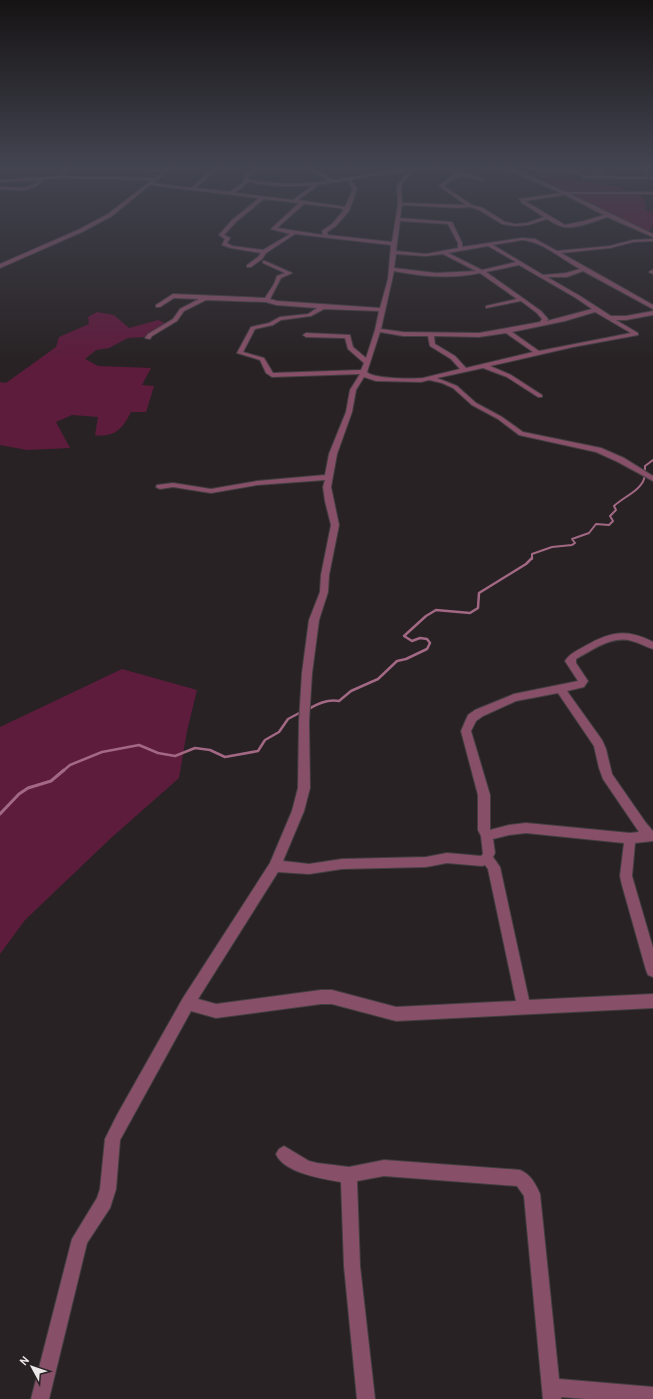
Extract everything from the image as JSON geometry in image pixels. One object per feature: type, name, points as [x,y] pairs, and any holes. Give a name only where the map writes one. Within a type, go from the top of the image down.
[{"type":"street","points":[[0,266],[77,231]]},
{"type":"street","points":[[224,231],[221,235],[228,238],[224,244],[264,252]]},
{"type":"street","points":[[285,231],[326,236],[394,248],[422,255],[445,253],[529,239]]},
{"type":"street","points":[[325,231],[326,236]]},
{"type":"street","points":[[40,1399],[80,1239],[104,1202],[108,1189],[113,1139],[188,1003],[275,866],[298,811],[304,788],[304,721],[307,673],[314,620],[324,592],[327,565],[335,526],[327,487],[333,454],[349,412],[353,390],[366,367],[378,330],[393,269],[396,231]]},
{"type":"street","points":[[454,231],[460,242],[460,248],[463,250]]},
{"type":"street","points":[[520,231],[529,239],[548,247],[569,262],[653,307]]},
{"type":"street","points":[[642,231],[653,236]]},
{"type":"street","points":[[249,266],[259,259],[264,252],[294,233]]},
{"type":"street","points":[[556,252],[610,247],[634,241],[653,240]]},
{"type":"street","points":[[306,335],[348,336],[350,348],[366,367],[367,376],[376,379],[405,380],[428,378],[597,340],[636,334],[596,310],[585,301],[490,246]]},
{"type":"street","points":[[445,253],[487,275],[543,316],[545,320],[543,323]]},
{"type":"street","points":[[265,262],[289,273],[279,277],[278,283],[268,296],[267,300]]},
{"type":"street","points":[[393,269],[413,273],[439,275],[480,272],[520,263]]},
{"type":"street","points":[[543,276],[567,275],[584,269]]},
{"type":"street","points":[[158,306],[172,296],[267,300],[276,303],[322,307],[383,310]]},
{"type":"street","points":[[148,338],[150,335],[175,320],[182,310],[205,298]]},
{"type":"street","points":[[488,307],[520,300]]},
{"type":"street","points":[[322,307],[305,316],[280,319],[271,324],[256,326],[253,328],[240,353],[260,357],[266,364],[268,372],[272,375],[366,367]]},
{"type":"street","points":[[378,330],[397,334],[480,335],[507,331],[596,310]]},
{"type":"street","points":[[609,317],[626,318],[653,312]]},
{"type":"street","points":[[507,331],[538,353]]},
{"type":"street","points":[[431,334],[432,345],[447,352],[458,361],[464,370]]},
{"type":"street","points":[[482,366],[493,368],[509,376],[540,396]]},
{"type":"street","points":[[428,378],[444,382],[454,387],[474,404],[500,418],[521,434],[598,450],[621,460],[653,479]]},
{"type":"street","points":[[160,487],[173,485],[211,491],[257,483],[330,477]]},
{"type":"street","points":[[275,866],[308,869],[342,864],[426,862],[447,858],[482,861],[487,858],[489,853],[488,836],[484,830],[484,795],[466,731],[472,718],[478,713],[514,698],[581,684],[582,682],[570,661],[573,657],[614,636],[627,635],[653,646]]},
{"type":"street","points":[[561,689],[598,743],[601,749],[604,768],[612,783],[642,827],[652,837]]},
{"type":"street","points":[[488,836],[509,830],[539,828],[560,832],[630,838],[652,837]]},
{"type":"street","points":[[630,838],[626,876],[653,970]]},
{"type":"street","points":[[487,858],[494,867],[524,1008]]},
{"type":"street","points":[[188,1003],[216,1011],[321,997],[332,997],[396,1014],[653,1001]]},
{"type":"street","points":[[284,1154],[305,1167],[317,1171],[349,1175],[384,1168],[520,1178],[532,1194],[551,1393],[653,1396]]},
{"type":"street","points":[[349,1175],[352,1266],[366,1399]]},
{"type":"shaded area","points":[[97,312],[114,315],[129,328],[158,320],[165,323],[145,337],[128,338],[109,348],[96,350],[85,359],[98,366],[151,368],[142,385],[154,386],[146,412],[131,412],[125,423],[118,431],[102,436],[95,435],[98,417],[72,415],[56,422],[70,448],[27,450],[0,445],[0,382],[6,383],[56,347],[59,337],[89,324],[88,317]]},
{"type":"shaded area","points":[[122,669],[197,690],[187,731],[179,778],[111,838],[25,920],[0,954],[0,727]]},
{"type":"waterway","points":[[532,558],[532,554],[552,547],[572,545],[575,543],[572,539],[589,533],[596,524],[609,525],[613,521],[610,516],[616,510],[614,506],[639,487],[644,479],[645,466],[653,460]]},
{"type":"waterway","points":[[307,710],[322,702],[339,701],[351,691],[378,679],[397,661],[406,659],[427,649],[430,643],[427,639],[420,638],[412,641],[404,636],[426,616],[436,610],[470,613],[478,608],[479,593],[526,564],[532,558]]},
{"type":"waterway","points":[[63,771],[70,765],[102,752],[139,745],[158,753],[175,756],[195,748],[210,750],[225,757],[258,751],[265,740],[279,732],[288,719],[303,711]]},
{"type":"waterway","points":[[0,814],[19,794],[28,788],[51,781],[64,770]]}]
